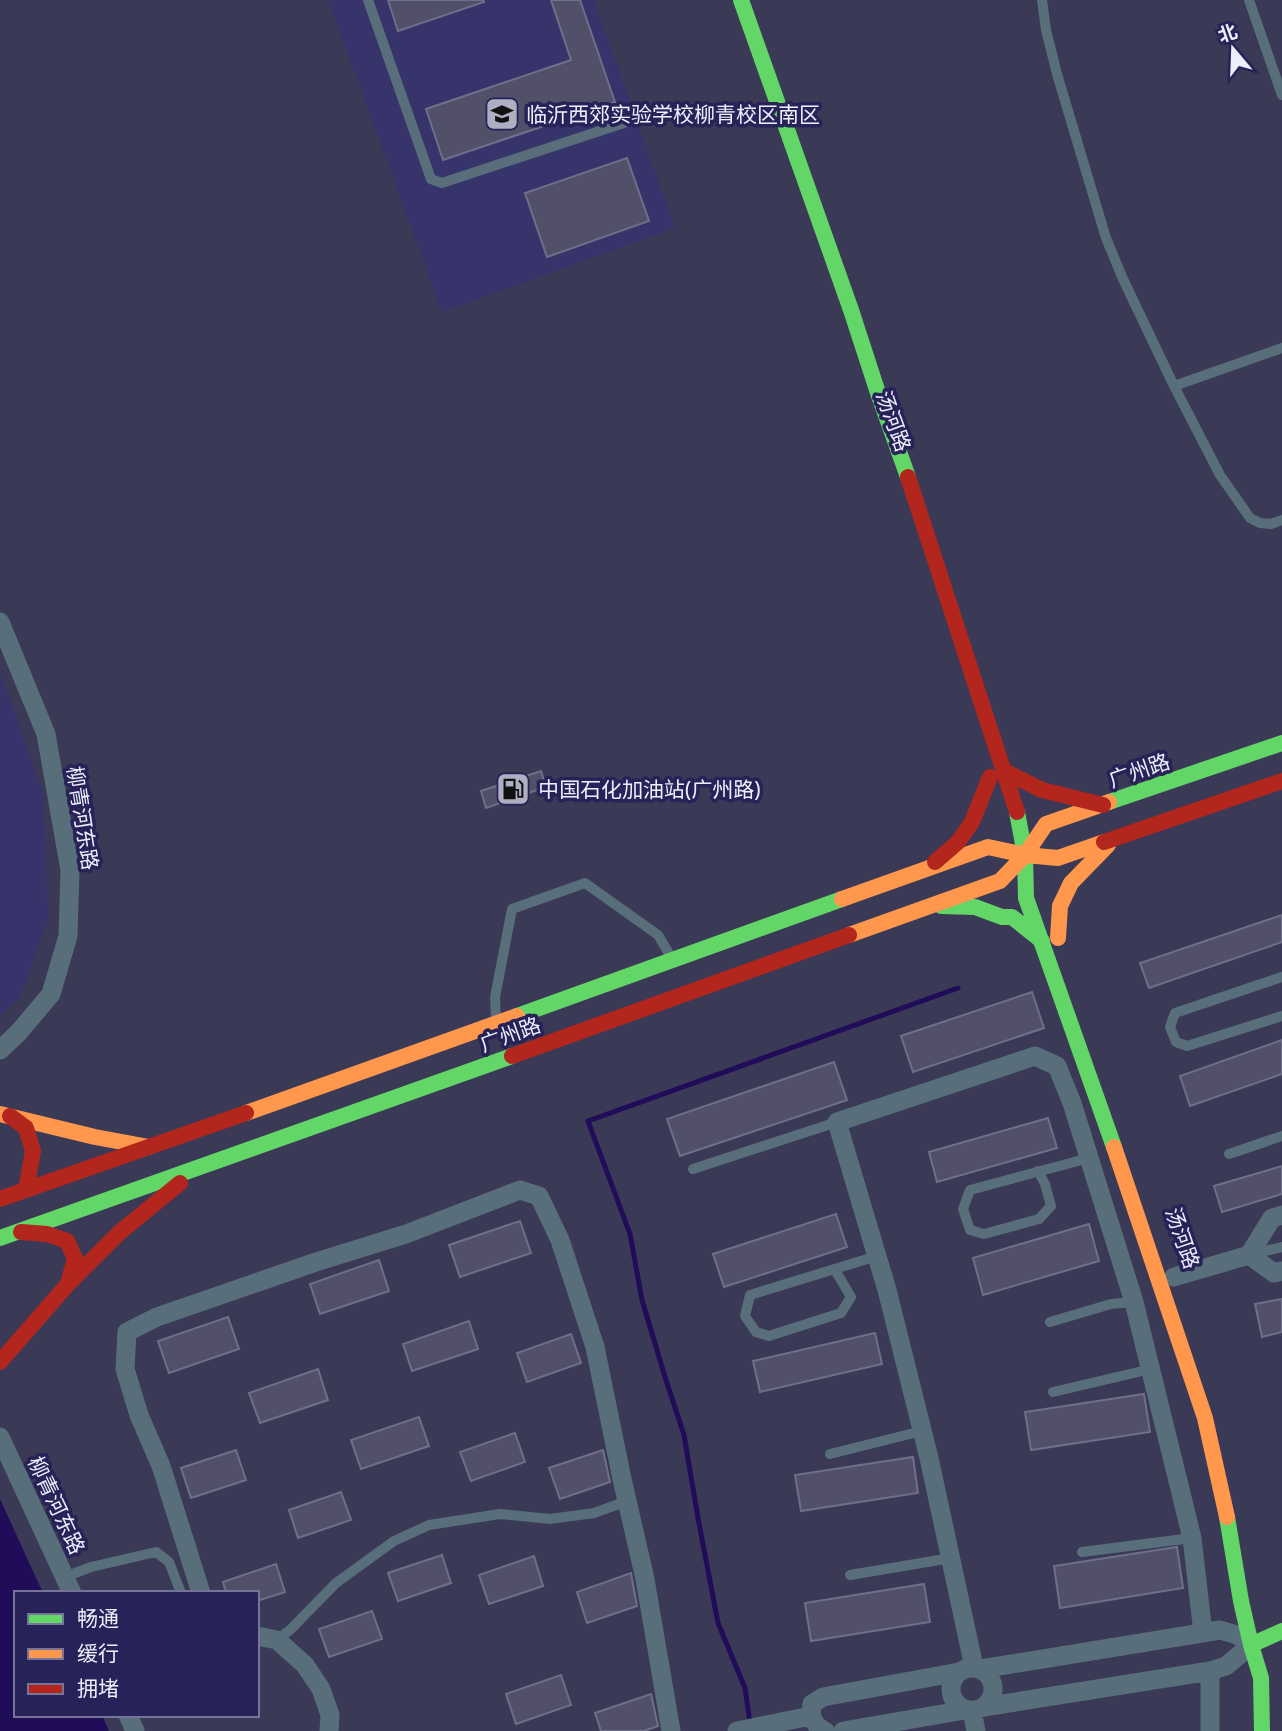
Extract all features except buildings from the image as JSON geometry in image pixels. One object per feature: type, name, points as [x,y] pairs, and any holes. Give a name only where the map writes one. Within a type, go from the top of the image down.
[{"type":"main road","name":"汤河路","points":[[725,0],[855,374]]},
{"type":"main road","name":"汤河路","points":[[741,0],[914,493],[993,739],[997,774]]},
{"type":"main road","name":"汤河路","points":[[863,398],[900,498],[970,719]]},
{"type":"main road","name":"广州路","points":[[0,1238],[1000,881],[1025,855],[1046,824],[1282,743]]},
{"type":"main road","name":"汤河路","points":[[982,755],[997,774],[1017,811],[1025,855],[1026,898],[1054,943]]},
{"type":"main road","points":[[926,869],[958,842],[972,822],[997,774],[1042,790],[1103,805]]},
{"type":"main road","name":"广州路","points":[[0,1199],[988,847],[1025,855],[1058,858],[1282,781]]},
{"type":"main road","points":[[932,905],[975,907],[1002,917],[1012,917],[1054,943],[1060,906],[1071,883],[1115,839]]},
{"type":"main road","name":"汤河路","points":[[1025,855],[1042,897],[1054,943],[1205,1418],[1229,1528],[1241,1601],[1261,1678],[1262,1731]]},
{"type":"main road","name":"汤河路","points":[[1118,1113],[1182,1300]]},
{"type":"main road","points":[[5,1115],[150,1147]]},
{"type":"main road","points":[[5,1115],[26,1128],[33,1151],[26,1189]]},
{"type":"main road","points":[[0,1362],[68,1284],[120,1232],[197,1169]]},
{"type":"main road","points":[[17,1232],[47,1234],[67,1241],[75,1258],[68,1284]]},
{"type":"main road","name":"汤河路","points":[[1209,1379],[1220,1414],[1245,1532],[1256,1601],[1251,1645]]},
{"type":"main road","points":[[1251,1645],[1282,1631]]},
{"type":"main road","points":[[1251,1645],[1282,1646]]},
{"type":"street","name":"柳青河东路","points":[[0,622],[46,734],[70,870],[68,936],[51,994],[0,1050]]},
{"type":"street","points":[[971,1669],[951,1558],[922,1431],[887,1290],[836,1122],[1035,1056],[1057,1066],[1072,1103],[1134,1302],[1192,1538],[1203,1633]]},
{"type":"street","points":[[200,1591],[161,1466],[139,1415],[125,1369],[127,1332],[157,1317],[406,1234],[520,1191],[539,1196],[560,1240],[595,1346],[645,1579],[671,1731]]},
{"type":"street","points":[[1174,1277],[1250,1255],[1272,1218],[1282,1215]]},
{"type":"street","points":[[1250,1255],[1274,1273],[1282,1271]]},
{"type":"street","name":"柳青河东路","points":[[0,1437],[68,1585]]},
{"type":"street","points":[[825,1731],[817,1727],[811,1716],[812,1704],[823,1698],[971,1669],[1220,1630],[1237,1635],[1251,1645],[1226,1666],[1210,1671],[843,1731]]},
{"type":"street","points":[[259,1636],[277,1640],[305,1665],[321,1689],[330,1716],[329,1731]]},
{"type":"street","points":[[971,1669],[988,1674],[994,1687],[990,1702],[974,1709],[956,1704],[950,1687],[952,1680],[971,1669]]},
{"type":"street","points":[[1210,1671],[1210,1731]]},
{"type":"street","points":[[974,1709],[976,1731]]},
{"type":"street","points":[[737,1731],[811,1716]]},
{"type":"lane","points":[[368,0],[431,179],[442,183],[633,120]]},
{"type":"lane","points":[[1042,0],[1057,74],[1107,238],[1123,279],[1220,475],[1250,518],[1271,524],[1282,520]]},
{"type":"lane","points":[[1249,0],[1282,95]]},
{"type":"lane","points":[[1174,386],[1282,348]]},
{"type":"lane","points":[[496,1024],[495,997],[512,909],[585,883],[657,935],[673,960]]},
{"type":"lane","points":[[1282,977],[1175,1013],[1170,1027],[1176,1042],[1187,1046],[1282,1016]]},
{"type":"lane","points":[[692,1169],[836,1122]]},
{"type":"lane","points":[[1229,1154],[1282,1136]]},
{"type":"lane","points":[[1038,1171],[1051,1206],[1039,1219],[984,1234],[970,1230],[963,1209],[970,1190],[1038,1171],[1089,1158]]},
{"type":"lane","points":[[1250,1255],[1282,1247]]},
{"type":"lane","points":[[835,1270],[851,1297],[841,1313],[769,1336],[756,1332],[745,1316],[750,1295],[877,1256]]},
{"type":"lane","points":[[1051,1322],[1111,1304],[1134,1302]]},
{"type":"lane","points":[[1053,1392],[1151,1369]]},
{"type":"lane","points":[[830,1454],[922,1431]]},
{"type":"lane","points":[[277,1640],[336,1583],[394,1541],[429,1525],[500,1514],[550,1519],[594,1513],[627,1501]]},
{"type":"lane","points":[[1082,1552],[1192,1538]]},
{"type":"lane","points":[[68,1585],[91,1567],[156,1552],[169,1562],[180,1591]]},
{"type":"lane","points":[[850,1576],[951,1558]]},
{"type":"shaded area","name":"临沂西郊实验学校柳青校区南区","points":[[328,0],[594,0],[675,228],[442,312]]},
{"type":"shaded area","points":[[0,671],[44,797],[48,921],[20,997],[0,1016]]},
{"type":"shaded area","points":[[0,1499],[42,1591],[14,1591],[14,1717],[103,1717],[109,1731],[0,1731]]},
{"type":"waterway","points":[[750,1723],[745,1688],[718,1623],[684,1435],[642,1300],[630,1234],[588,1121],[958,988]]},
{"type":"traffic: fast","points":[[741,0],[908,477]]},
{"type":"traffic: fast","points":[[1109,802],[1282,743]]},
{"type":"traffic: fast","points":[[1017,812],[1025,855],[1026,898],[1114,1147]]},
{"type":"traffic: fast","points":[[517,1016],[842,899]]},
{"type":"traffic: fast","points":[[941,906],[975,907],[1002,917],[1012,917],[1042,941]]},
{"type":"traffic: fast","points":[[0,1238],[512,1056]]},
{"type":"traffic: fast","points":[[1227,1517],[1241,1601],[1261,1678],[1262,1731]]},
{"type":"traffic: fast","points":[[1251,1645],[1282,1631]]},
{"type":"traffic: slow","points":[[849,935],[1000,881],[1025,855],[1046,824],[1109,802]]},
{"type":"traffic: slow","points":[[842,899],[988,847],[1025,855],[1058,858],[1104,842]]},
{"type":"traffic: slow","points":[[1058,938],[1060,906],[1071,883],[1108,845]]},
{"type":"traffic: slow","points":[[246,1113],[517,1016]]},
{"type":"traffic: slow","points":[[0,1114],[149,1147]]},
{"type":"traffic: slow","points":[[1114,1147],[1205,1418],[1227,1517]]},
{"type":"traffic: jam","points":[[908,477],[1017,812]]},
{"type":"traffic: jam","points":[[1004,771],[1042,790],[1103,805]]},
{"type":"traffic: jam","points":[[935,862],[958,842],[972,822],[990,777]]},
{"type":"traffic: jam","points":[[1104,842],[1282,781]]},
{"type":"traffic: jam","points":[[512,1056],[849,935]]},
{"type":"traffic: jam","points":[[0,1199],[246,1113]]},
{"type":"traffic: jam","points":[[10,1116],[26,1128],[33,1151],[26,1190]]},
{"type":"traffic: jam","points":[[0,1362],[68,1284],[120,1232],[180,1183]]},
{"type":"traffic: jam","points":[[21,1232],[47,1234],[67,1241],[75,1258],[68,1284]]},
{"type":"place","name":"临沂西郊实验学校柳青校区南区","points":[[502,114]]},
{"type":"place","name":"中国石化加油站(广州路)","points":[[513,789]]}]
